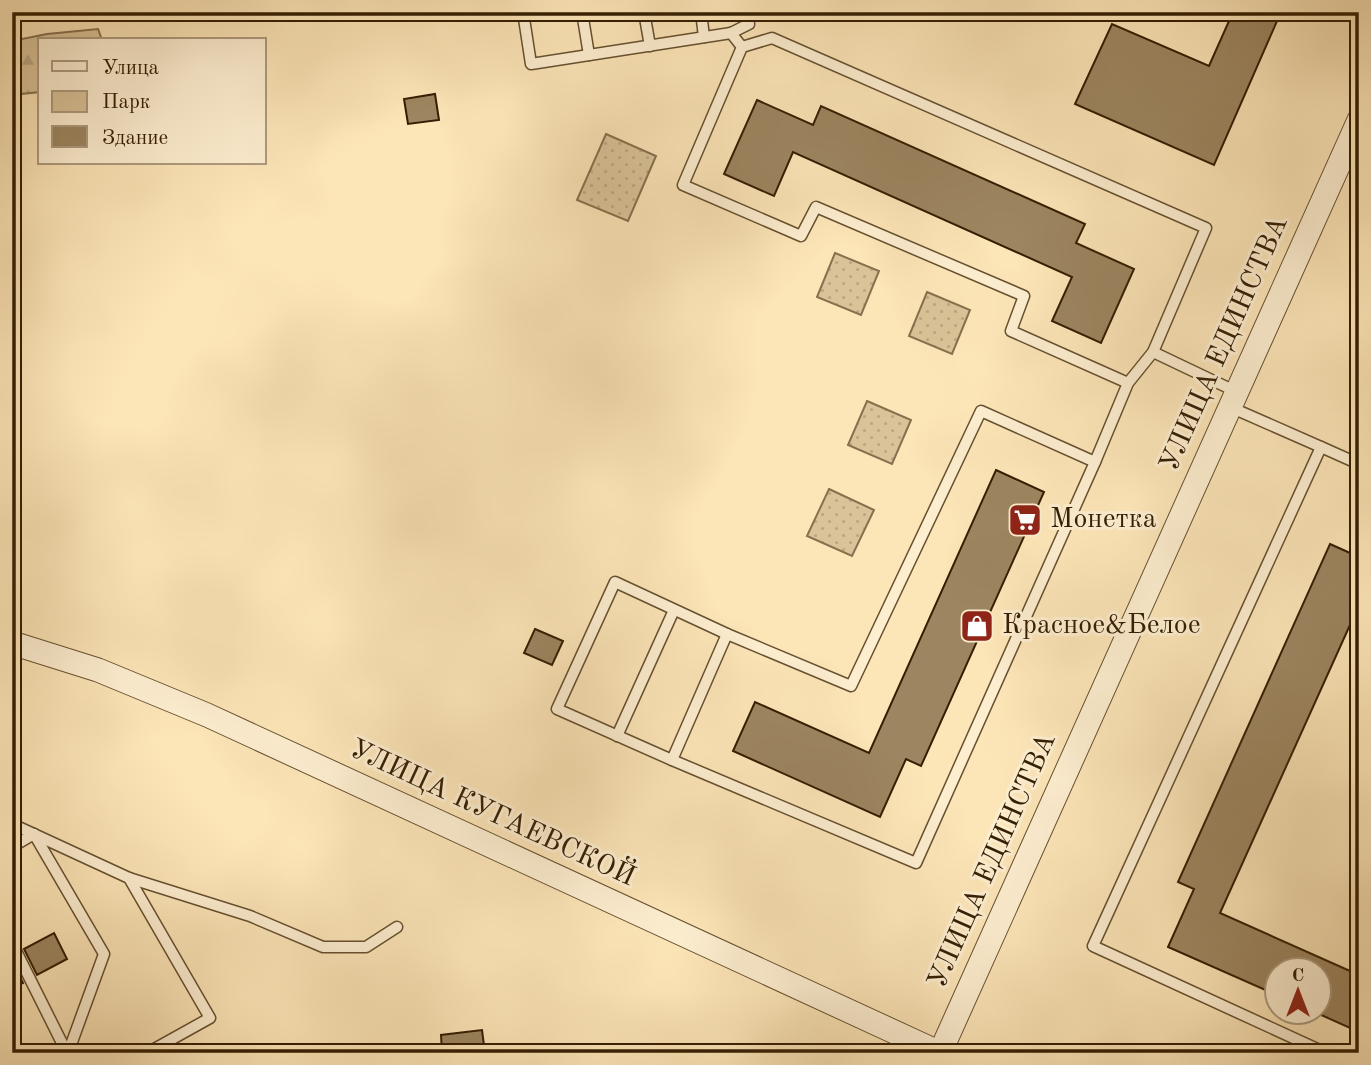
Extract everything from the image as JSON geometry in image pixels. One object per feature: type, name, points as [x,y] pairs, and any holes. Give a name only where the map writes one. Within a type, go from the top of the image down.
[{"type":"street","name":"УЛИЦА ЕДИНСТВА","points":[[940,1053],[1359,120]]},
{"type":"street","name":"УЛИЦА КУГАЕВСКОЙ","points":[[12,643],[98,670],[207,715],[940,1053]]},
{"type":"lane","points":[[523,12],[531,64],[731,33],[749,24],[747,12]]},
{"type":"lane","points":[[582,12],[589,55]]},
{"type":"lane","points":[[644,12],[650,46]]},
{"type":"lane","points":[[701,12],[705,37]]},
{"type":"lane","points":[[731,33],[742,47]]},
{"type":"lane","points":[[742,47],[772,38],[1206,228],[1153,352],[1128,383],[1095,462],[916,863],[556,709],[615,582],[727,634],[850,686],[981,411],[1095,462]]},
{"type":"lane","points":[[742,47],[683,185],[801,236],[816,207],[1024,296],[1011,331],[1128,383]]},
{"type":"lane","points":[[1153,352],[1233,400],[1359,464]]},
{"type":"lane","points":[[1321,447],[1093,946],[1326,1053]]},
{"type":"lane","points":[[617,736],[674,610]]},
{"type":"lane","points":[[672,760],[727,634]]},
{"type":"lane","points":[[12,824],[129,878],[250,916],[323,947],[366,947],[397,927]]},
{"type":"lane","points":[[12,847],[34,834]]},
{"type":"lane","points":[[34,834],[104,954],[67,1053]]},
{"type":"lane","points":[[129,878],[210,1018],[147,1053]]},
{"type":"lane","points":[[12,943],[67,1053]]},
{"type":"green space","points":[[98,29],[101,38],[38,38],[38,92],[12,95],[12,41]]},
{"type":"green space","points":[[606,134],[656,156],[628,221],[577,200]]},
{"type":"green space","points":[[835,253],[879,271],[861,315],[817,297]]},
{"type":"green space","points":[[927,292],[970,310],[952,354],[909,336]]},
{"type":"green space","points":[[867,401],[911,420],[892,464],[848,445]]},
{"type":"green space","points":[[829,489],[874,510],[852,556],[807,536]]},
{"type":"building","points":[[1233,12],[1281,12],[1214,165],[1075,104],[1112,24],[1209,66]]},
{"type":"building","points":[[435,94],[439,120],[408,124],[404,99]]},
{"type":"building","points":[[757,100],[813,125],[821,106],[1085,224],[1076,243],[1134,269],[1101,343],[1052,321],[1072,277],[793,152],[774,196],[724,174]]},
{"type":"building","points":[[996,470],[1044,492],[921,766],[906,759],[880,817],[733,751],[755,702],[869,753]]},
{"type":"building","points":[[1330,544],[1359,557],[1359,605],[1220,913],[1316,956],[1262,956],[1262,988],[1168,947],[1194,889],[1178,882]]},
{"type":"building","points":[[535,629],[563,641],[552,665],[524,653]]},
{"type":"building","points":[[54,933],[67,959],[37,975],[24,949]]},
{"type":"building","points":[[12,961],[23,983],[12,988]]},
{"type":"building","points":[[1332,963],[1359,975],[1359,1032],[1332,1020]]},
{"type":"building","points":[[482,1030],[485,1053],[442,1053],[441,1035]]},
{"type":"place","name":"Монетка","points":[[1025,520]]},
{"type":"place","name":"Красное&Белое","points":[[977,626]]}]
